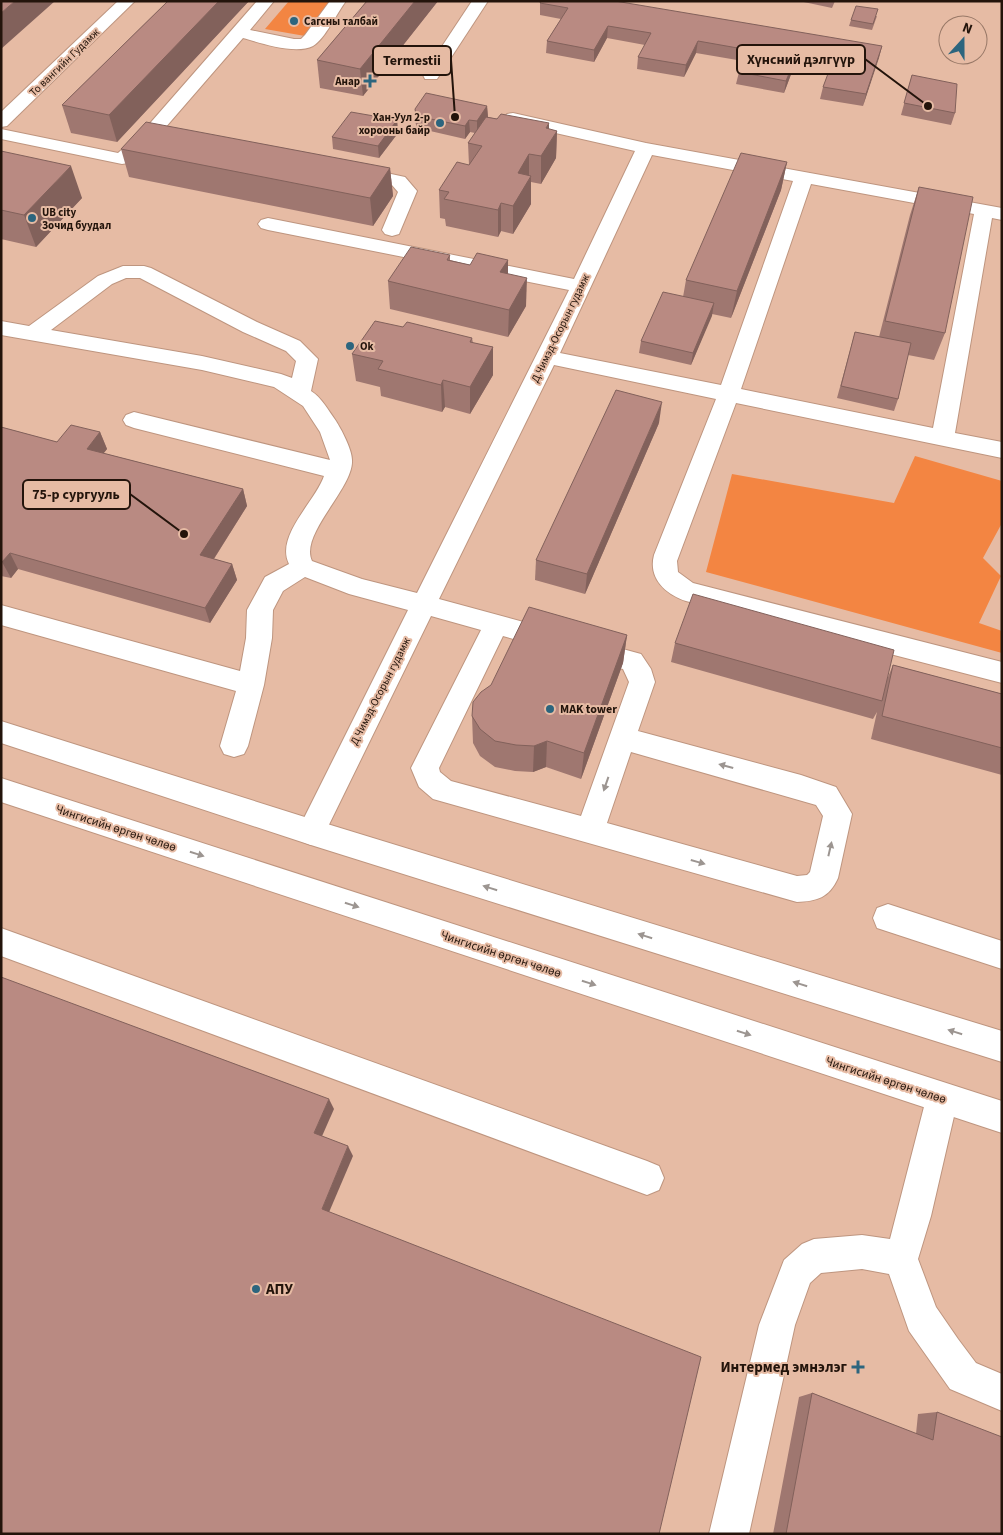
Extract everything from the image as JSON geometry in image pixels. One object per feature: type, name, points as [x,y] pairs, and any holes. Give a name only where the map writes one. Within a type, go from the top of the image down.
[{"type":"main road","name":"То вангийн Гудамж","points":[[1,122],[127,1]]},
{"type":"main road","points":[[1,134],[122,159],[152,132],[266,1]]},
{"type":"main road","points":[[239,32],[293,44],[305,43],[312,38],[338,1]]},
{"type":"main road","points":[[431,75],[480,1]]},
{"type":"main road","points":[[513,118],[646,148],[993,213],[943,437]]},
{"type":"main road","points":[[152,132],[171,135]]},
{"type":"main road","name":"Д.Чимэд-Осорын гудамж","points":[[311,832],[547,357],[646,148]]},
{"type":"main road","points":[[341,169],[398,180],[408,191],[392,230]]},
{"type":"main road","points":[[804,177],[729,394],[664,561],[665,572],[673,583],[686,591],[1002,673]]},
{"type":"main road","points":[[268,224],[580,286]]},
{"type":"main road","points":[[33,333],[105,280],[123,272],[144,272],[250,327],[293,346],[307,359],[300,394]]},
{"type":"main road","points":[[1,328],[202,363],[281,381],[311,401],[331,431],[341,460],[334,481],[300,538],[297,555],[303,567],[358,587],[632,661],[638,669],[642,682],[590,831]]},
{"type":"main road","points":[[547,357],[1002,450]]},
{"type":"main road","points":[[134,420],[338,471]]},
{"type":"main road","points":[[234,746],[251,686],[259,638],[260,610],[274,584],[303,567]]},
{"type":"main road","points":[[1,615],[251,686]]},
{"type":"main road","points":[[496,625],[426,768],[429,779],[444,791],[797,889],[814,888],[824,878],[838,814],[826,796],[800,786],[621,738]]},
{"type":"main road","points":[[1,732],[311,832],[1002,1047]]},
{"type":"main road","name":"Чингисийн өргөн чөлөө","points":[[1,790],[1002,1117]]},
{"type":"main road","points":[[888,918],[1002,955]]},
{"type":"main road","points":[[1,942],[647,1178]]},
{"type":"main road","points":[[942,1098],[914,1216],[901,1259],[922,1318],[963,1376],[1002,1393]]},
{"type":"main road","points":[[729,1534],[778,1325],[796,1272],[814,1256],[862,1252],[901,1259]]},
{"type":"shaded area","name":"Сагсны талбай","points":[[289,1],[331,1],[305,36],[265,29]]},
{"type":"shaded area","points":[[915,456],[1002,481],[1002,523],[983,558],[1001,576],[979,623],[1002,631],[1002,653],[706,572],[732,474],[894,503]]},
{"type":"building","points":[[1,1],[15,1],[1,13]]},
{"type":"building","points":[[168,1],[219,1],[109,115],[62,105]]},
{"type":"building","points":[[367,1],[415,1],[360,69],[317,60]]},
{"type":"building","points":[[541,1],[615,1],[882,46],[866,94],[823,87],[835,55],[799,49],[786,81],[739,72],[749,50],[698,41],[686,65],[638,57],[651,33],[608,26],[594,50],[547,41],[568,8],[540,3]]},
{"type":"building","points":[[856,6],[878,9],[873,24],[851,20]]},
{"type":"building","points":[[912,75],[957,84],[955,113],[904,103]]},
{"type":"building","points":[[426,93],[487,106],[477,121],[469,120],[465,126],[416,116],[415,109]]},
{"type":"building","points":[[351,112],[397,120],[378,146],[332,137]]},
{"type":"building","points":[[501,114],[549,123],[546,128],[557,131],[541,156],[529,154],[518,173],[531,176],[513,206],[501,203],[498,210],[444,199],[449,192],[439,190],[457,162],[469,165],[482,146],[468,143],[486,117],[497,119]]},
{"type":"building","points":[[146,122],[390,168],[370,198],[121,149]]},
{"type":"building","points":[[1,151],[71,166],[24,215],[1,210]]},
{"type":"building","points":[[741,153],[787,162],[737,291],[686,280]]},
{"type":"building","points":[[919,187],[973,197],[945,333],[885,321]]},
{"type":"building","points":[[411,247],[450,255],[447,260],[470,265],[477,253],[508,260],[500,272],[527,278],[509,310],[388,281]]},
{"type":"building","points":[[663,292],[714,303],[693,353],[641,341]]},
{"type":"building","points":[[375,321],[403,327],[407,322],[472,338],[470,342],[493,347],[470,387],[443,380],[441,385],[378,369],[383,361],[352,354]]},
{"type":"building","points":[[855,332],[911,343],[898,399],[841,386]]},
{"type":"building","points":[[616,390],[662,402],[587,574],[536,560]]},
{"type":"building","points":[[71,425],[100,432],[87,449],[243,489],[200,555],[232,564],[205,608],[10,553],[1,562],[1,427],[57,442]]},
{"type":"building","points":[[693,594],[894,650],[882,701],[675,643]]},
{"type":"building","name":"MAK tower","points":[[529,607],[627,635],[584,753],[547,741],[534,746],[495,741],[480,729],[472,716],[473,702],[481,692],[491,685]]},
{"type":"building","points":[[893,665],[1002,694],[1002,748],[882,716]]},
{"type":"building","name":"АПУ","points":[[1,977],[329,1099],[314,1133],[348,1146],[322,1209],[701,1357],[659,1534],[1,1534]]},
{"type":"building","points":[[812,1393],[933,1440],[937,1412],[1002,1437],[1002,1534],[786,1534]]},
{"type":"place","name":"Сагсны талбай","points":[[294,21]]},
{"type":"place","name":"Анар","points":[[370,81]]},
{"type":"place","name":"Хүнсний дэлгүүр","points":[[928,106]]},
{"type":"place","name":"Termestii","points":[[455,117]]},
{"type":"place","name":"Хан-Уул 2-р хорооны байр","points":[[440,123]]},
{"type":"place","name":"UB city Зочид буудал","points":[[32,218]]},
{"type":"place","name":"Ok","points":[[350,346]]},
{"type":"place","name":"75-р сургууль","points":[[184,534]]},
{"type":"place","name":"MAK tower","points":[[550,709]]},
{"type":"place","name":"АПУ","points":[[256,1289]]},
{"type":"place","name":"Интермед эмнэлэг","points":[[858,1367]]}]
